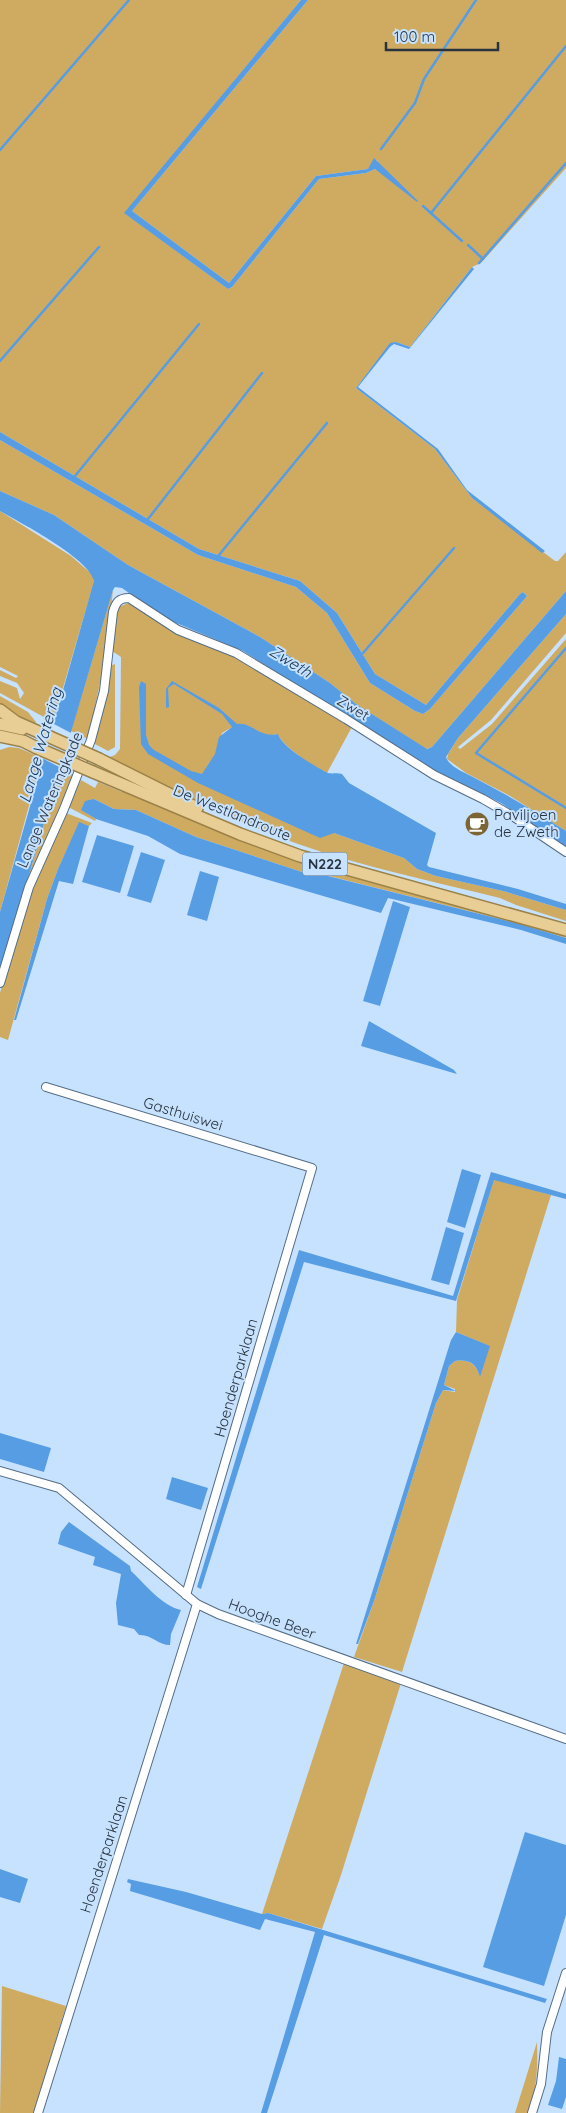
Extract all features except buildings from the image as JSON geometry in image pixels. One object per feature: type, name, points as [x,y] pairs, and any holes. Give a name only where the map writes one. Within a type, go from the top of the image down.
[{"type":"main road","name":"De Westlandroute","points":[[0,710],[10,718],[225,820],[288,845],[364,868],[566,923]]},
{"type":"main road","name":"De Westlandroute","points":[[0,724],[41,732]]},
{"type":"main road","name":"De Westlandroute","points":[[0,736],[23,741],[240,834],[300,856],[566,930]]},
{"type":"main road","name":"De Westlandroute","points":[[0,743],[10,742],[37,748]]},
{"type":"street","name":"Zwet","points":[[122,598],[129,598],[178,630],[236,653],[346,719],[434,776],[483,799],[514,817],[566,852]]},
{"type":"street","name":"Lange Wateringkade","points":[[0,983],[29,887],[64,809],[91,740],[104,691],[113,612],[116,603],[122,598]]},
{"type":"street","name":"Gasthuiswei","points":[[46,1087],[312,1168]]},
{"type":"street","name":"Hoenderparklaan","points":[[186,1595],[312,1168]]},
{"type":"street","name":"Hooghe Beer","points":[[0,1471],[59,1488],[197,1604],[218,1614],[566,1739]]},
{"type":"street","name":"Hoenderparklaan","points":[[38,2113],[197,1604]]},
{"type":"street","points":[[532,2113],[541,2084],[547,2032],[566,1973]]},
{"type":"shaded area","points":[[0,0],[301,0],[125,213],[228,289],[232,287],[319,179],[366,173],[375,169],[383,174],[377,160],[368,169],[316,176],[229,283],[132,211],[308,0],[566,0],[566,168],[481,263],[472,267],[410,347],[396,342],[390,344],[356,388],[435,449],[472,498],[555,561],[558,561],[566,552],[566,591],[432,747],[426,749],[356,704],[330,683],[260,637],[128,565],[54,515],[0,491],[0,440],[198,555],[296,587],[327,613],[370,683],[423,714],[430,709],[527,596],[523,592],[520,594],[426,705],[375,674],[337,613],[300,581],[199,549],[0,432]]},
{"type":"shaded area","points":[[0,511],[71,556],[93,575],[94,582],[53,722],[0,693],[0,681],[17,688],[20,699],[24,693],[17,683],[0,676],[0,670],[16,678],[18,676],[0,667]]},
{"type":"shaded area","points":[[113,590],[106,655],[88,739],[71,731]]},
{"type":"shaded area","points":[[128,603],[166,627],[231,653],[353,725],[327,773],[311,765],[287,746],[277,734],[263,734],[248,726],[241,725],[222,733],[218,749],[210,764],[207,763],[334,833],[404,858],[417,869],[436,876],[503,891],[566,910],[566,921],[500,898],[373,867],[298,844],[225,815],[107,758],[115,755],[120,749],[121,657],[112,651],[115,614],[119,607]]},
{"type":"shaded area","points":[[566,614],[566,633],[491,720],[458,747],[460,749],[492,724],[566,639],[566,831],[510,796],[466,773],[447,759],[458,738]]},
{"type":"shaded area","points":[[115,664],[115,747],[108,751],[93,743],[112,665]]},
{"type":"shaded area","points":[[0,696],[28,712],[36,722],[34,725],[20,721],[0,707]]},
{"type":"shaded area","points":[[9,747],[19,748],[42,758],[0,912],[0,750]]},
{"type":"shaded area","points":[[61,768],[75,776],[62,809],[28,878]]},
{"type":"shaded area","points":[[81,780],[95,788],[98,782],[122,792],[132,792],[296,859],[339,873],[566,933],[566,938],[520,924],[313,872],[305,873],[196,837],[136,810],[114,809],[94,799],[82,810],[96,819],[95,821],[68,807]]},
{"type":"shaded area","points":[[66,813],[92,823],[89,826],[79,823],[58,869],[47,899],[8,1040],[0,1037],[0,993],[31,886]]},
{"type":"shaded area","points":[[494,1179],[551,1195],[402,1672],[354,1657],[374,1601],[436,1403],[443,1390],[455,1392],[455,1389],[444,1385],[449,1366],[455,1361],[468,1361],[474,1365],[480,1376],[489,1346],[456,1332],[457,1300]]},
{"type":"shaded area","points":[[344,1663],[401,1683],[341,1875],[322,1929],[268,1913],[262,1914]]},
{"type":"shaded area","points":[[2,1986],[66,2006],[34,2113],[0,2113]]},
{"type":"shaded area","points":[[537,2042],[536,2078],[531,2104],[528,2113],[515,2113]]},
{"type":"water","points":[[301,0],[308,0],[132,211],[229,283],[316,176],[368,169],[374,158],[418,201],[375,169],[366,173],[319,179],[232,287],[228,289],[124,213]]},
{"type":"water","points":[[472,267],[474,269],[409,349],[394,344],[358,387],[438,449],[467,490],[545,551],[542,553],[472,498],[435,449],[356,388],[390,343],[396,342],[410,347]]},
{"type":"water","points":[[0,432],[199,549],[300,581],[337,613],[375,674],[426,705],[520,594],[523,592],[527,596],[430,709],[423,714],[370,683],[327,613],[296,587],[198,555],[0,440]]},
{"type":"water","name":"Zweth","points":[[0,491],[54,515],[128,565],[260,637],[330,683],[356,704],[427,749],[432,747],[566,591],[566,614],[458,738],[446,757],[457,768],[519,802],[566,831],[566,848],[501,803],[414,760],[243,651],[162,617],[122,588],[115,587],[0,973],[0,912],[94,581],[90,572],[68,552],[0,511]]},
{"type":"water","points":[[141,681],[146,684],[146,735],[149,745],[154,750],[191,771],[202,774],[215,754],[219,737],[232,727],[222,714],[174,684],[168,688],[169,707],[166,708],[166,689],[172,681],[219,708],[237,724],[247,725],[266,734],[278,734],[280,739],[291,750],[306,761],[328,773],[342,774],[349,783],[436,833],[427,865],[429,867],[518,889],[566,904],[566,910],[503,891],[436,876],[417,869],[404,858],[334,833],[320,838],[198,783],[148,754],[141,744],[139,687]]},
{"type":"water","points":[[94,799],[114,809],[136,810],[196,837],[305,873],[312,872],[520,924],[566,938],[566,944],[521,930],[388,898],[381,913],[180,854],[148,836],[96,819],[81,810],[85,801]]},
{"type":"water","points":[[79,822],[89,826],[73,884],[59,881],[16,1020],[14,1020],[47,899]]},
{"type":"water","points":[[97,835],[134,846],[120,893],[82,882]]},
{"type":"water","points":[[141,852],[165,860],[151,903],[127,896]]},
{"type":"water","points":[[200,871],[219,877],[207,921],[187,915]]},
{"type":"water","points":[[393,901],[410,907],[380,1006],[363,1001]]},
{"type":"water","points":[[369,1021],[454,1070],[457,1074],[361,1046]]},
{"type":"water","points":[[462,1169],[481,1175],[465,1228],[447,1222]]},
{"type":"water","points":[[491,1172],[566,1194],[566,1199],[494,1180],[456,1301],[304,1262],[201,1589],[197,1587],[299,1250],[453,1296]]},
{"type":"water","points":[[446,1227],[464,1233],[449,1285],[431,1280]]},
{"type":"water","points":[[456,1332],[490,1346],[480,1377],[474,1365],[468,1361],[455,1361],[449,1366],[444,1385],[456,1391],[443,1390],[436,1403],[374,1601],[358,1644],[356,1644],[451,1340]]},
{"type":"water","points":[[0,1433],[51,1448],[44,1472],[0,1459]]},
{"type":"water","points":[[172,1477],[208,1488],[201,1510],[166,1499]]},
{"type":"water","points":[[69,1522],[130,1566],[131,1571],[167,1604],[181,1610],[171,1634],[170,1645],[147,1636],[139,1635],[134,1629],[118,1625],[116,1603],[121,1574],[93,1565],[95,1557],[58,1544],[61,1532]]},
{"type":"water","points":[[525,1832],[566,1845],[566,1915],[544,1986],[483,1967]]},
{"type":"water","points":[[0,1869],[28,1879],[20,1903],[0,1897]]},
{"type":"water","points":[[128,1879],[186,1892],[262,1914],[268,1913],[547,1999],[545,2003],[324,1935],[267,2113],[261,2113],[315,1932],[265,1919],[260,1930],[130,1891],[131,1884],[127,1882]]},
{"type":"water","points":[[559,2057],[566,2059],[566,2097],[562,2109],[548,2105],[556,2081]]},
{"type":"pier","points":[[50,722],[73,734],[63,769],[40,757]]},
{"type":"waterway","points":[[0,150],[129,0]]},
{"type":"waterway","points":[[381,149],[415,103],[424,79],[476,0]]},
{"type":"waterway","points":[[431,213],[566,46]]},
{"type":"waterway","points":[[479,263],[566,163]]},
{"type":"waterway","points":[[423,206],[462,241]]},
{"type":"waterway","points":[[468,245],[483,259]]},
{"type":"waterway","points":[[0,361],[99,247]]},
{"type":"waterway","points":[[75,476],[199,324]]},
{"type":"waterway","points":[[148,519],[262,373]]},
{"type":"waterway","points":[[219,555],[327,423]]},
{"type":"waterway","points":[[363,653],[454,548]]},
{"type":"waterway","points":[[566,648],[476,753],[566,808]]},
{"type":"place","name":"Paviljoen de Zweth","points":[[477,824]]},
{"type":"water label","name":"Lange Watering","points":[[40,745]]}]
